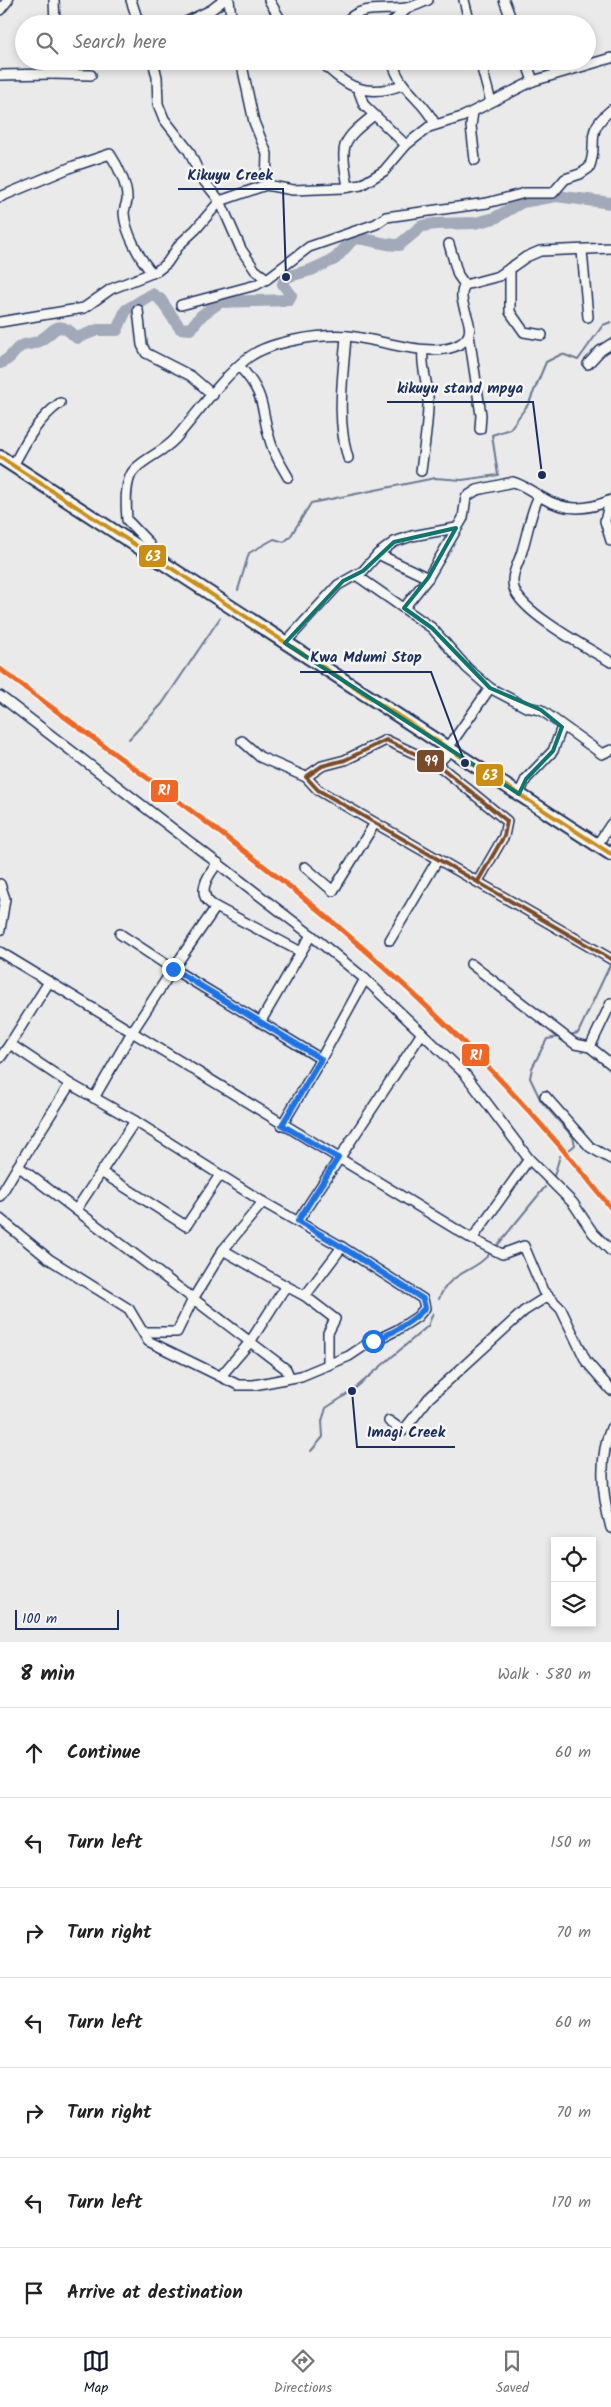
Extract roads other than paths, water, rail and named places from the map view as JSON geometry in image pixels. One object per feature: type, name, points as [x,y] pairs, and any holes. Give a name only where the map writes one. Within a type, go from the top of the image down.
[{"type":"highway","points":[[0,458],[611,854]]},
{"type":"street","points":[[0,10],[8,0]]},
{"type":"street","points":[[54,0],[55,15]]},
{"type":"street","points":[[131,0],[136,15]]},
{"type":"street","points":[[201,15],[224,0]]},
{"type":"street","points":[[229,0],[231,15]]},
{"type":"street","points":[[269,0],[278,15]]},
{"type":"street","points":[[352,15],[365,10],[408,8],[428,0]]},
{"type":"street","points":[[464,0],[468,15]]},
{"type":"street","points":[[504,0],[510,15]]},
{"type":"street","points":[[400,15],[408,8]]},
{"type":"street","points":[[596,62],[611,58]]},
{"type":"street","points":[[52,74],[53,70]]},
{"type":"street","points":[[157,70],[160,110],[189,151],[201,177],[220,201],[241,248],[255,270],[267,279]]},
{"type":"street","points":[[244,70],[254,122],[267,154],[266,185]]},
{"type":"street","points":[[329,70],[358,89],[369,92],[380,92],[402,85]]},
{"type":"street","points":[[396,70],[402,85],[429,111],[435,124]]},
{"type":"street","points":[[482,70],[491,102]]},
{"type":"street","points":[[529,70],[533,81]]},
{"type":"street","points":[[0,322],[84,308],[111,289],[152,273],[167,263],[180,244],[220,201],[266,185],[293,190],[348,188],[361,185],[380,174],[406,145],[435,124],[456,119],[473,112],[533,81],[570,70]]},
{"type":"street","points":[[0,75],[90,75]]},
{"type":"street","points":[[358,89],[361,101],[406,145]]},
{"type":"street","points":[[181,305],[238,290],[267,279],[309,247],[376,224],[386,216],[487,203],[524,193],[553,193],[565,179],[580,174],[589,168],[595,127],[601,118],[611,110]]},
{"type":"street","points":[[473,112],[471,126],[476,160]]},
{"type":"street","points":[[348,188],[344,145],[347,138],[374,115]]},
{"type":"street","points":[[0,196],[74,166],[110,154],[116,163],[125,186],[127,200],[124,214],[132,239],[142,260],[152,273]]},
{"type":"street","points":[[449,244],[458,276],[465,285]]},
{"type":"street","points":[[465,285],[495,278],[540,251],[582,251],[611,248]]},
{"type":"street","points":[[582,251],[588,317]]},
{"type":"street","points":[[510,268],[510,312],[524,332],[542,335]]},
{"type":"street","points":[[465,285],[462,296],[470,325],[469,335],[481,415],[480,429]]},
{"type":"street","points":[[138,310],[142,345],[146,353],[191,376],[214,395]]},
{"type":"street","points":[[158,560],[148,542],[127,520],[127,495],[130,475],[135,468],[166,448],[239,366],[257,352],[309,338],[346,336],[423,350],[455,347],[463,343],[469,335]]},
{"type":"street","points":[[346,336],[340,410],[342,439],[348,458]]},
{"type":"street","points":[[588,364],[600,351],[611,344]]},
{"type":"street","points":[[421,471],[428,402],[423,370],[423,350]]},
{"type":"street","points":[[239,366],[252,379],[260,393],[274,449],[288,477]]},
{"type":"street","points":[[14,466],[29,435],[40,421],[60,403]]},
{"type":"street","points":[[404,608],[428,578],[463,518],[464,500],[470,493],[513,482],[568,509],[592,507],[610,501]]},
{"type":"street","points":[[539,496],[532,511],[513,577],[516,595],[532,612],[611,662]]},
{"type":"street","points":[[610,501],[605,521],[611,541]]},
{"type":"street","points":[[285,643],[338,584],[356,575],[371,564],[378,554],[394,542],[456,528]]},
{"type":"street","points":[[378,554],[428,578]]},
{"type":"street","points":[[356,575],[432,628],[467,668],[490,688],[526,707],[540,710],[602,754],[611,750]]},
{"type":"street","points":[[437,764],[490,688]]},
{"type":"street","points":[[0,696],[311,935],[365,979],[465,1074],[529,1159],[572,1203],[593,1233],[611,1251]]},
{"type":"street","points":[[519,794],[526,779],[552,751],[562,726]]},
{"type":"street","points":[[306,777],[322,766],[345,760],[386,740],[437,764],[507,821],[504,836],[478,881]]},
{"type":"street","points":[[242,741],[260,757],[306,777],[318,790],[611,959]]},
{"type":"street","points":[[305,867],[333,891],[375,823]]},
{"type":"street","points":[[598,845],[611,824]]},
{"type":"street","points":[[390,940],[438,858]]},
{"type":"street","points":[[218,863],[206,877],[203,890],[206,899],[301,952]]},
{"type":"street","points":[[0,884],[5,899],[0,930]]},
{"type":"street","points":[[94,1098],[132,1032],[216,906]]},
{"type":"street","points":[[120,934],[173,969],[321,1059]]},
{"type":"street","points":[[261,1021],[311,935]]},
{"type":"street","points":[[0,952],[472,1239],[502,1254],[524,1246],[543,1290],[561,1309],[586,1361],[611,1390]]},
{"type":"street","points":[[471,964],[575,1044],[590,1047],[611,1064]]},
{"type":"street","points":[[282,1125],[365,979]]},
{"type":"street","points":[[0,1058],[48,982]]},
{"type":"street","points":[[590,1047],[611,1003]]},
{"type":"street","points":[[298,1221],[422,1033]]},
{"type":"street","points":[[0,1219],[49,1259],[129,1309],[147,1339],[153,1344],[198,1367],[242,1386],[290,1378],[328,1365],[397,1330],[418,1316],[425,1308],[423,1299],[342,1247],[263,1202],[135,1121],[70,1084],[10,1044]]},
{"type":"street","points":[[0,1196],[70,1084]]},
{"type":"street","points":[[545,1096],[590,1147],[611,1159]]},
{"type":"street","points":[[76,1210],[135,1121]]},
{"type":"street","points":[[472,1239],[529,1159]]},
{"type":"street","points":[[18,1166],[286,1370],[290,1378]]},
{"type":"street","points":[[101,1172],[186,1226],[220,1175]]},
{"type":"street","points":[[144,1332],[177,1332],[193,1299],[223,1250],[263,1202]]},
{"type":"street","points":[[304,1296],[342,1247]]},
{"type":"street","points":[[223,1250],[304,1296],[335,1319],[328,1333],[328,1365]]},
{"type":"street","points":[[221,1376],[250,1342],[286,1286]]},
{"type":"street","points":[[389,1421],[403,1431],[429,1398],[524,1311],[548,1296]]},
{"type":"street","points":[[611,1428],[602,1465],[605,1506],[611,1528]]},
{"type":"waterway","points":[[0,363],[8,359],[21,346],[37,342],[56,328],[64,328],[77,338],[97,330],[117,330],[126,310],[152,294],[160,299],[180,328],[190,329],[202,315],[220,302],[289,300],[291,295],[283,284],[286,277],[311,270],[335,259],[354,238],[399,245],[422,226],[475,223],[495,218],[522,202],[556,196],[611,203]]},
{"type":"waterway","points":[[238,590],[249,553],[274,539],[284,542],[290,537],[311,503],[435,478],[462,480],[498,475],[492,435],[510,429],[529,403],[546,362],[562,354],[578,360],[603,325],[611,322]]},
{"type":"waterway","points":[[129,739],[162,704],[220,618]]},
{"type":"waterway","points":[[569,1035],[578,1033],[611,963]]},
{"type":"waterway","points":[[559,1037],[547,1039],[532,1068],[530,1078],[541,1101],[573,1137],[575,1145],[569,1150]]},
{"type":"waterway","points":[[554,1176],[560,1156]]},
{"type":"waterway","points":[[496,1247],[545,1187]]},
{"type":"waterway","points":[[439,1299],[449,1283],[485,1259],[491,1252]]},
{"type":"waterway","points":[[311,1451],[323,1437],[322,1421],[326,1408],[352,1391],[428,1326],[433,1313]]},
{"type":"place","name":"Kikuyu Creek","points":[[286,277]]},
{"type":"place","name":"kikuyu stand mpya","points":[[542,475]]},
{"type":"place","name":"Kwa Mdumi Stop","points":[[465,763]]},
{"type":"place","name":"Imagi Creek","points":[[352,1391]]}]
